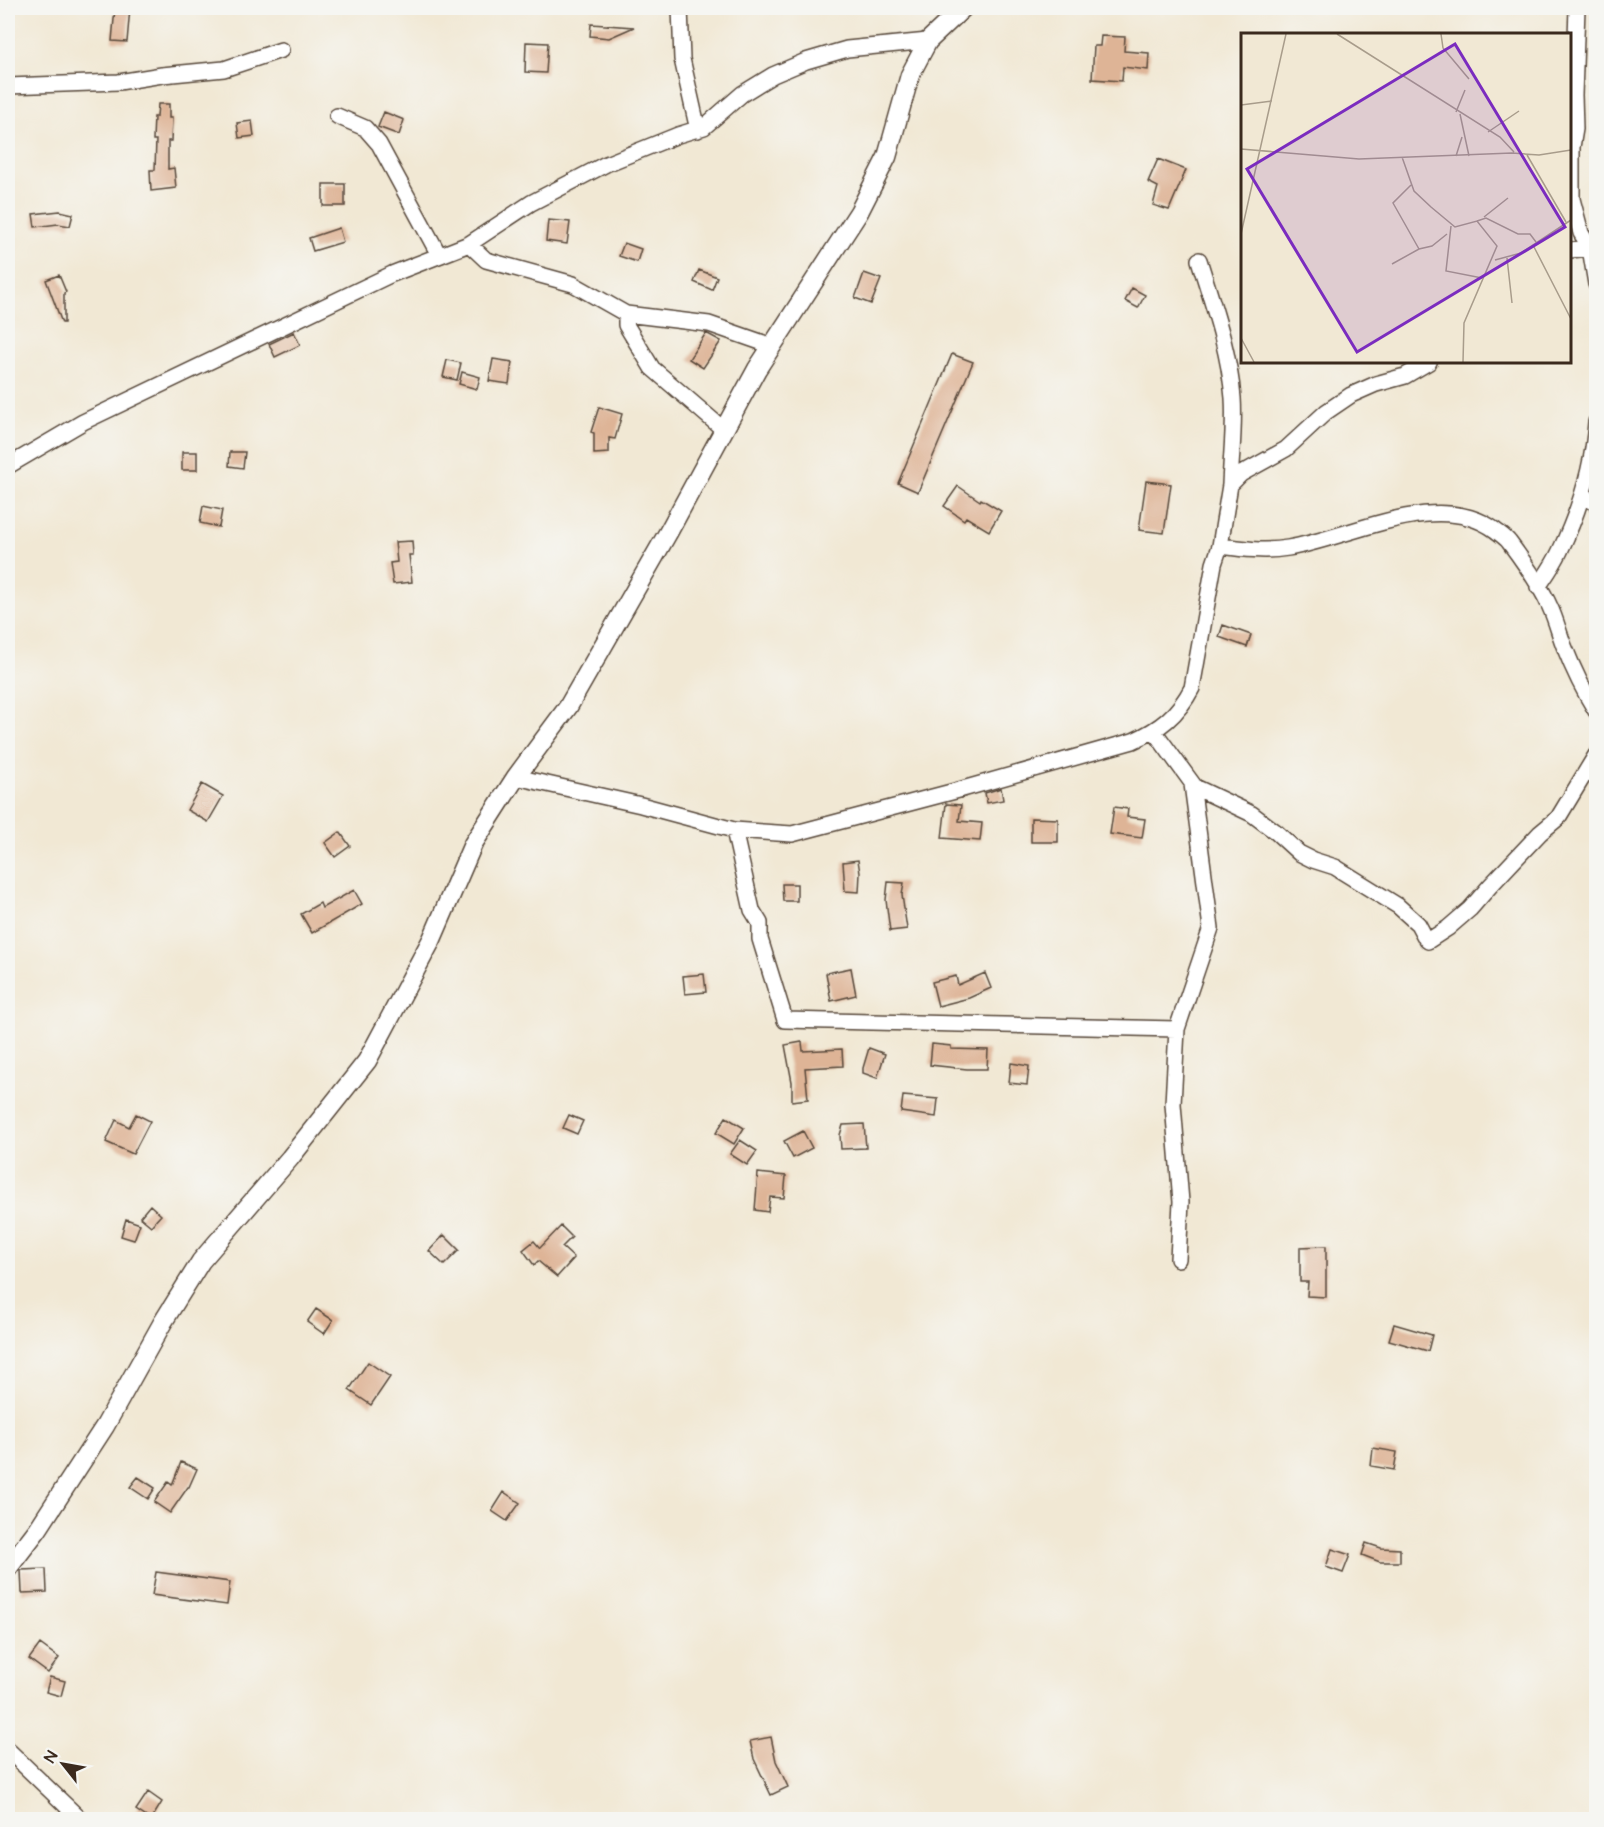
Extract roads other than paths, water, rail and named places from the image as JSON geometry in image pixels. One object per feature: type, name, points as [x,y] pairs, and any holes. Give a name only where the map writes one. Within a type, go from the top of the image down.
[{"type":"street","points":[[680,8],[682,59],[698,130]]},
{"type":"street","points":[[8,1568],[38,1529],[105,1426],[162,1322],[201,1261],[290,1158],[367,1061],[432,939],[473,844],[516,777],[568,707],[669,531],[758,369],[859,212],[887,157],[910,75],[928,41],[963,8]]},
{"type":"street","points":[[1577,8],[1572,199],[1581,233],[1590,248],[1596,276]]},
{"type":"street","points":[[8,466],[83,422],[392,274],[469,244],[531,203],[606,164],[678,135],[704,128],[742,94],[773,75],[806,61],[847,49],[928,41]]},
{"type":"street","points":[[8,86],[119,82],[224,69],[281,50]]},
{"type":"street","points":[[337,116],[365,128],[380,144],[439,255]]},
{"type":"street","points":[[469,244],[486,260],[573,284],[626,314],[709,324],[772,346]]},
{"type":"street","points":[[1571,250],[1590,248]]},
{"type":"street","points":[[516,777],[641,805],[734,830],[792,834],[1122,744],[1154,731],[1177,712],[1192,688],[1230,485],[1233,397],[1226,348],[1199,260]]},
{"type":"street","points":[[626,314],[626,325],[652,368],[724,430]]},
{"type":"street","points":[[1230,485],[1242,474],[1286,449],[1326,412],[1351,395],[1376,384],[1405,376],[1427,363]]},
{"type":"street","points":[[1538,587],[1560,552],[1582,496],[1595,442],[1596,422]]},
{"type":"street","points":[[1582,496],[1596,503]]},
{"type":"street","points":[[1220,546],[1252,550],[1286,549],[1316,543],[1393,520],[1440,513],[1466,516],[1488,525],[1507,539],[1550,607],[1581,687],[1596,711]]},
{"type":"street","points":[[1154,731],[1192,784],[1203,792],[1252,814],[1299,852],[1313,860],[1335,867],[1398,906],[1418,924],[1428,941],[1470,909],[1540,833],[1558,818],[1596,755]]},
{"type":"street","points":[[1178,1259],[1181,1202],[1173,1104],[1177,1029],[1211,928],[1192,784]]},
{"type":"street","points":[[734,830],[752,910],[760,923],[760,939],[785,1020],[1177,1029]]},
{"type":"street","points":[[8,1750],[81,1820]]}]
